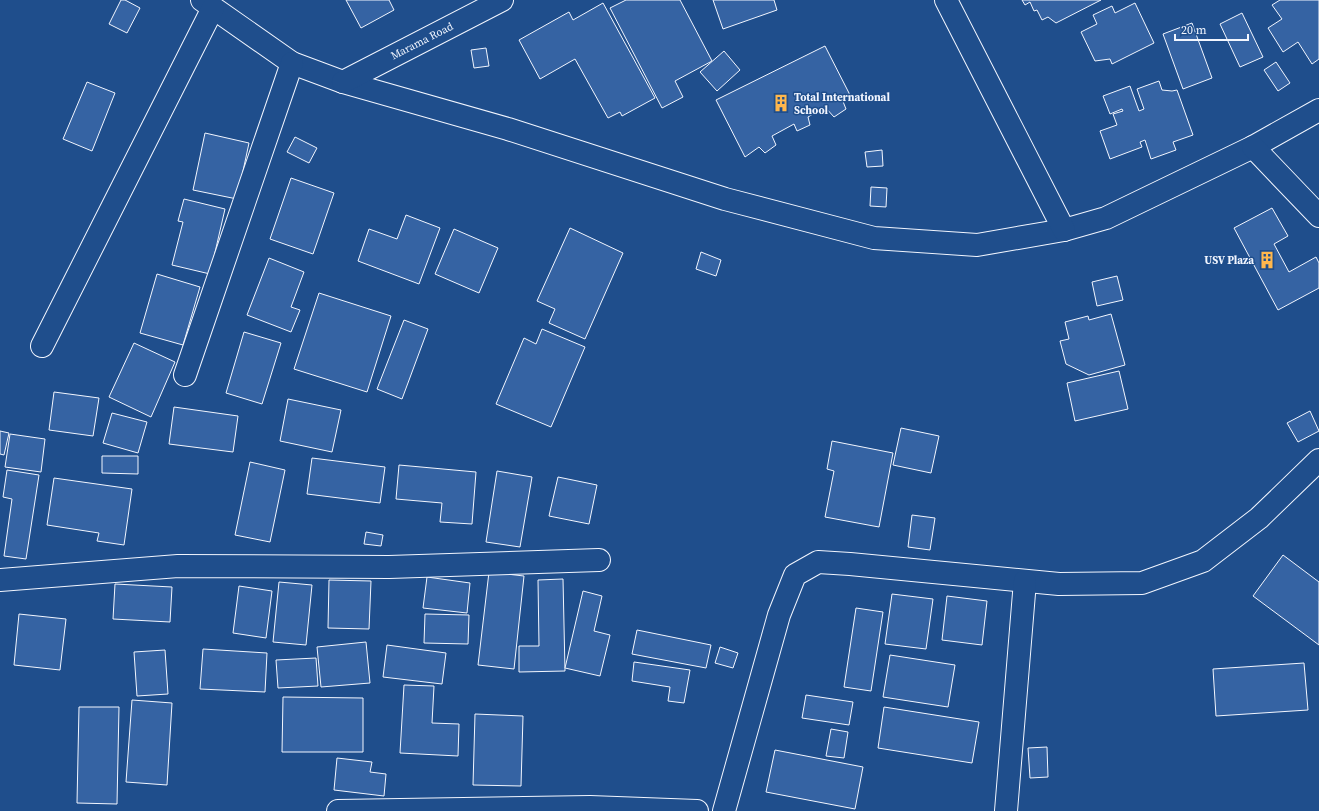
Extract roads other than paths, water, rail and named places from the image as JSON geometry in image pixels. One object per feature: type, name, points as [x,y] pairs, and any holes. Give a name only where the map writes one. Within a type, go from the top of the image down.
[{"type":"street","name":"Marama Road","points":[[342,82],[502,0]]},
{"type":"street","points":[[946,0],[1064,230]]},
{"type":"street","points":[[42,346],[208,4],[292,63],[342,82],[508,129],[726,199],[874,238],[977,245],[1064,230],[1106,218],[1253,147],[1319,110]]},
{"type":"street","points":[[186,375],[292,63]]},
{"type":"street","points":[[1253,147],[1319,216]]},
{"type":"street","points":[[724,811],[779,615],[795,575],[818,562],[1059,584],[1142,583],[1203,561],[1259,518],[1319,460]]},
{"type":"street","points":[[0,580],[178,566],[389,567],[599,560]]},
{"type":"street","points":[[1006,811],[1025,581]]},
{"type":"street","points":[[338,811],[590,807],[697,811]]},
{"type":"place","name":"Total International School","points":[[781,103]]},
{"type":"place","name":"USV Plaza","points":[[1267,260]]}]
